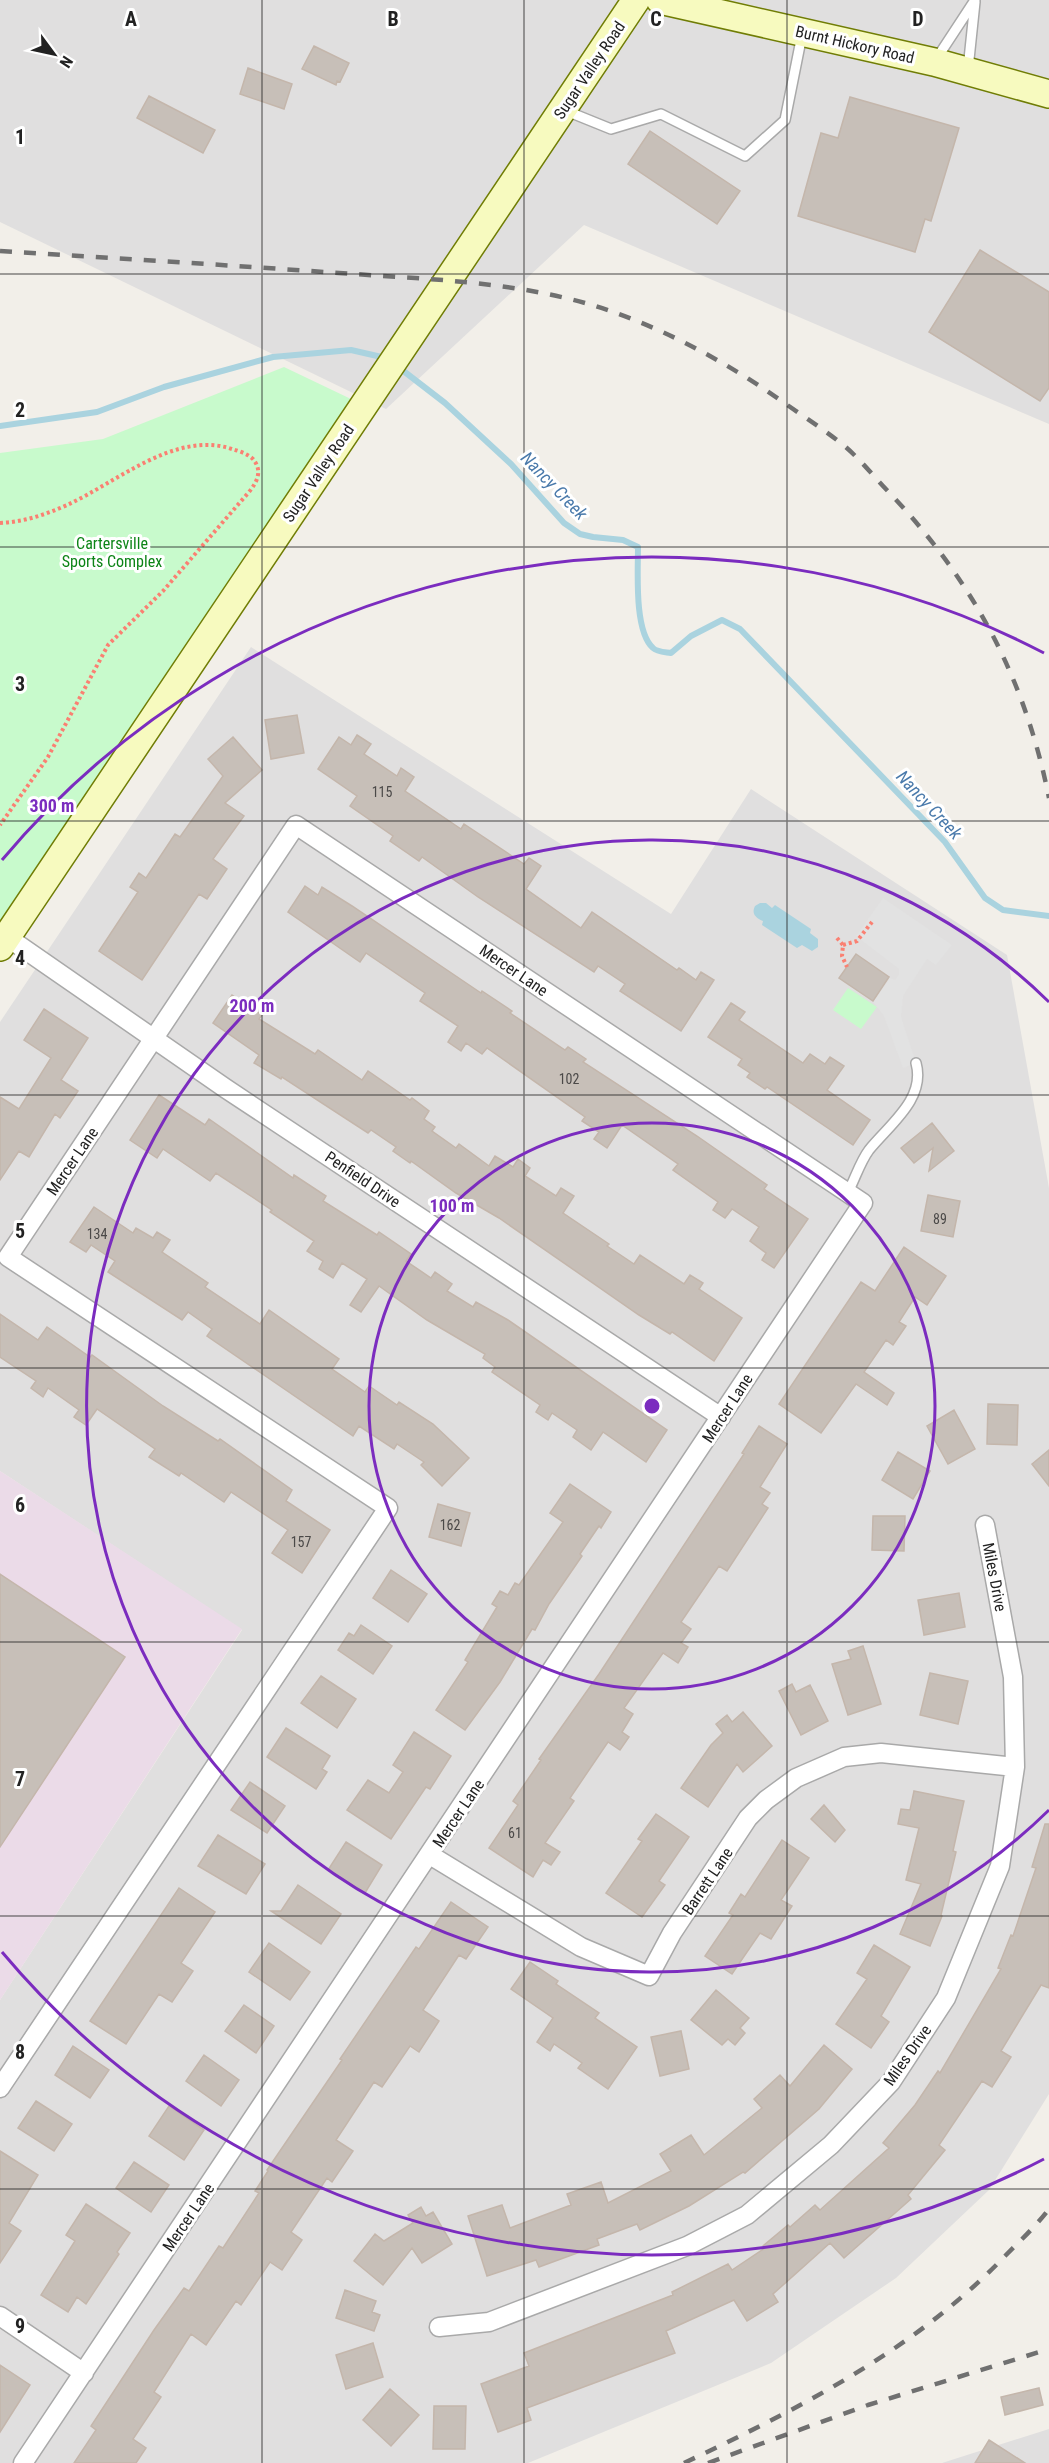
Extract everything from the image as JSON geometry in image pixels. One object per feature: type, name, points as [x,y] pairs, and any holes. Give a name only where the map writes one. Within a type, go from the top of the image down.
[{"type":"street","name":"Sugar Valley Road","points":[[3,942],[636,0]]},
{"type":"street","name":"Burnt Hickory Road","points":[[660,0],[934,62],[1049,94]]},
{"type":"street","name":"Mercer Lane","points":[[0,2088],[388,1508],[8,1257],[296,825],[863,1203],[23,2463]]},
{"type":"street","name":"Penfield Drive","points":[[3,942],[154,1039],[721,1417]]},
{"type":"street","name":"Miles Drive","points":[[439,2327],[489,2322],[687,2246],[747,2215],[831,2145],[891,2082],[946,1998],[1000,1866],[1015,1767],[1013,1677],[985,1525]]},
{"type":"street","name":"Barrett Lane","points":[[430,1855],[581,1947],[649,1976],[672,1933],[748,1818],[766,1800],[796,1778],[844,1757],[881,1753],[1015,1767]]},
{"type":"street","points":[[0,2316],[84,2373]]},
{"type":"lane","points":[[934,62],[975,0]]},
{"type":"lane","points":[[967,72],[975,0]]},
{"type":"lane","points":[[564,110],[611,129],[661,114],[746,156],[785,120],[802,32]]},
{"type":"lane","points":[[848,1192],[870,1150],[894,1123],[913,1095],[918,1079],[916,1063]]},
{"type":"path","points":[[0,523],[20,522],[66,505],[163,454],[187,446],[207,444],[225,446],[251,458],[257,466],[259,475],[249,492],[163,591],[108,645],[48,757],[0,825]]},
{"type":"path","points":[[843,945],[857,940],[872,922]]},
{"type":"path","points":[[837,938],[843,945],[843,961],[847,967]]},
{"type":"shaded area","points":[[0,0],[1049,0],[1049,424],[584,225],[386,409],[0,222]]},
{"type":"shaded area","points":[[251,647],[671,914],[751,789],[1007,955],[1049,1188],[1049,2094],[989,2190],[896,2278],[771,2363],[528,2463],[0,2463],[0,2000],[242,1630],[0,1471],[0,1022]]},
{"type":"shaded area","points":[[883,898],[952,945],[936,965],[927,959],[903,996],[901,1017],[916,1063],[903,1068],[884,1016],[873,1002],[890,978],[895,980],[899,969],[856,936]]},
{"type":"shaded area","points":[[0,1471],[242,1629],[0,2000]]},
{"type":"shaded area","points":[[1049,2429],[1049,2463],[942,2463]]},
{"type":"green space","name":"Cartersville Sports Complex","points":[[284,367],[351,399],[0,921],[0,453],[103,439]]},
{"type":"green space","points":[[848,988],[877,1007],[861,1029],[833,1010]]},
{"type":"water","points":[[766,903],[772,908],[775,905],[811,929],[810,933],[818,939],[818,947],[812,951],[802,945],[797,948],[762,925],[763,921],[754,913],[755,906]]},
{"type":"building","points":[[314,46],[349,63],[340,82],[337,81],[336,85],[302,69]]},
{"type":"building","points":[[248,68],[292,84],[284,109],[240,94]]},
{"type":"building","points":[[149,96],[215,130],[203,153],[137,118]]},
{"type":"building","points":[[850,97],[959,128],[931,221],[925,219],[915,252],[798,216],[821,133],[838,138]]},
{"type":"building","points":[[650,131],[740,191],[717,224],[628,164]]},
{"type":"building","points":[[980,250],[1049,292],[1049,388],[1040,401],[929,332]]},
{"type":"building","points":[[297,715],[304,753],[271,759],[265,720]]},
{"type":"building","points":[[357,735],[371,744],[364,754],[397,776],[401,768],[414,777],[405,791],[461,829],[464,824],[524,864],[529,858],[541,866],[526,889],[581,928],[592,912],[677,970],[679,968],[696,980],[701,972],[714,980],[681,1031],[620,991],[625,984],[598,966],[594,972],[478,897],[422,857],[419,861],[390,841],[393,836],[350,806],[357,796],[318,769],[339,737],[351,745]]},
{"type":"building","points":[[233,737],[262,770],[225,803],[244,816],[213,859],[227,869],[207,899],[199,894],[142,980],[99,951],[138,892],[130,887],[139,873],[146,878],[175,834],[180,837],[223,776],[208,759]]},
{"type":"building","points":[[305,886],[318,895],[322,887],[352,906],[481,993],[482,991],[512,1011],[510,1013],[565,1050],[568,1047],[586,1059],[583,1062],[697,1136],[767,1185],[764,1189],[808,1219],[774,1268],[762,1260],[766,1253],[750,1241],[759,1227],[732,1209],[725,1218],[713,1210],[718,1202],[673,1170],[678,1164],[622,1125],[607,1148],[594,1139],[599,1132],[582,1121],[585,1117],[487,1048],[482,1054],[466,1043],[461,1051],[448,1042],[458,1026],[420,1001],[425,993],[366,953],[360,962],[288,912]]},
{"type":"building","points":[[856,954],[889,977],[873,1001],[839,978]]},
{"type":"building","points":[[232,995],[262,1015],[259,1019],[315,1054],[318,1050],[362,1080],[368,1071],[410,1100],[412,1098],[429,1111],[424,1119],[435,1127],[432,1131],[456,1148],[459,1144],[489,1166],[495,1156],[513,1167],[518,1159],[530,1168],[525,1176],[556,1196],[561,1188],[574,1196],[563,1213],[634,1264],[640,1255],[684,1284],[690,1275],[703,1283],[699,1289],[742,1318],[714,1361],[672,1332],[670,1334],[639,1315],[499,1218],[456,1193],[411,1161],[410,1163],[393,1151],[396,1147],[371,1130],[368,1133],[282,1077],[281,1079],[254,1063],[259,1055],[213,1023]]},
{"type":"building","points":[[731,1003],[745,1012],[739,1020],[803,1063],[810,1054],[825,1064],[830,1057],[844,1066],[827,1090],[870,1120],[853,1145],[767,1087],[765,1089],[747,1077],[750,1073],[738,1065],[742,1059],[708,1037]]},
{"type":"building","points":[[44,1009],[88,1038],[61,1080],[78,1091],[60,1118],[55,1114],[29,1157],[19,1151],[0,1180],[0,1097],[19,1109],[51,1058],[24,1040]]},
{"type":"building","points":[[159,1095],[205,1125],[209,1119],[293,1178],[294,1175],[326,1196],[323,1201],[377,1235],[379,1232],[411,1254],[406,1261],[431,1278],[435,1272],[452,1284],[447,1291],[473,1307],[476,1302],[508,1320],[667,1430],[646,1462],[603,1432],[591,1450],[573,1437],[577,1430],[552,1413],[548,1420],[536,1412],[540,1405],[492,1372],[495,1367],[483,1358],[485,1354],[427,1320],[379,1286],[361,1312],[350,1305],[367,1279],[342,1263],[333,1278],[319,1269],[323,1261],[307,1251],[314,1241],[270,1212],[272,1210],[216,1173],[210,1181],[163,1149],[157,1158],[130,1140]]},
{"type":"building","points":[[932,1123],[954,1151],[929,1171],[933,1148],[914,1163],[901,1148]]},
{"type":"building","points":[[928,1195],[960,1201],[953,1237],[921,1231]]},
{"type":"building","points":[[94,1207],[133,1233],[136,1228],[153,1238],[157,1232],[170,1240],[162,1252],[208,1283],[205,1287],[260,1324],[269,1310],[339,1359],[332,1369],[365,1392],[369,1386],[397,1405],[399,1402],[433,1424],[469,1458],[442,1486],[421,1465],[424,1462],[397,1444],[394,1449],[359,1426],[353,1436],[207,1336],[212,1329],[188,1312],[182,1320],[108,1272],[115,1261],[91,1245],[86,1252],[70,1242]]},
{"type":"building","points":[[904,1247],[946,1276],[927,1305],[915,1297],[899,1322],[906,1326],[893,1345],[886,1340],[864,1372],[894,1393],[887,1405],[856,1384],[821,1433],[779,1404],[861,1282],[875,1291]]},
{"type":"building","points":[[0,1314],[38,1340],[47,1327],[90,1357],[92,1355],[163,1406],[218,1441],[220,1439],[292,1490],[286,1501],[330,1530],[302,1573],[272,1553],[288,1530],[231,1492],[224,1502],[181,1473],[179,1476],[149,1457],[155,1449],[97,1409],[86,1425],[74,1417],[79,1410],[48,1388],[43,1397],[31,1388],[36,1381],[0,1357]]},
{"type":"building","points":[[988,1404],[1018,1405],[1017,1445],[987,1444]]},
{"type":"building","points":[[954,1410],[975,1449],[948,1464],[927,1426]]},
{"type":"building","points":[[759,1426],[787,1444],[760,1487],[770,1493],[762,1504],[768,1508],[727,1571],[719,1566],[681,1622],[691,1629],[681,1643],[688,1647],[678,1663],[663,1653],[624,1708],[633,1714],[622,1732],[629,1737],[620,1750],[608,1742],[570,1798],[574,1801],[545,1843],[560,1852],[551,1865],[543,1860],[533,1877],[489,1848],[518,1805],[513,1801],[541,1760],[539,1759],[599,1674],[744,1454],[742,1453]]},
{"type":"building","points":[[1049,1450],[1049,1486],[1032,1464]]},
{"type":"building","points":[[898,1452],[930,1471],[913,1499],[882,1480]]},
{"type":"building","points":[[570,1484],[611,1512],[580,1554],[582,1556],[549,1604],[535,1630],[532,1629],[500,1682],[465,1730],[436,1710],[468,1662],[465,1660],[497,1607],[492,1604],[500,1591],[508,1595],[515,1583],[519,1585],[563,1522],[550,1513]]},
{"type":"building","points":[[438,1504],[470,1513],[461,1546],[429,1537]]},
{"type":"building","points":[[873,1516],[905,1516],[904,1551],[872,1550]]},
{"type":"building","points":[[391,1570],[427,1594],[408,1622],[373,1598]]},
{"type":"building","points":[[0,1574],[125,1657],[0,1847]]},
{"type":"building","points":[[959,1593],[965,1627],[924,1635],[918,1600]]},
{"type":"building","points":[[361,1625],[392,1646],[373,1674],[338,1650],[349,1633],[354,1636]]},
{"type":"building","points":[[863,1646],[881,1704],[848,1715],[832,1664],[851,1659],[848,1651]]},
{"type":"building","points":[[930,1673],[968,1681],[958,1724],[920,1715]]},
{"type":"building","points":[[321,1676],[356,1699],[337,1728],[301,1703]]},
{"type":"building","points":[[792,1684],[796,1692],[810,1685],[828,1721],[801,1735],[779,1691]]},
{"type":"building","points":[[743,1712],[772,1746],[743,1772],[737,1764],[708,1807],[681,1788],[711,1745],[723,1733],[716,1724],[727,1715],[732,1722]]},
{"type":"building","points":[[286,1728],[330,1756],[322,1769],[327,1772],[316,1789],[267,1757]]},
{"type":"building","points":[[414,1732],[451,1756],[430,1789],[426,1787],[391,1839],[347,1810],[368,1780],[389,1793],[403,1772],[393,1765]]},
{"type":"building","points":[[250,1782],[285,1806],[267,1833],[231,1810]]},
{"type":"building","points":[[914,1791],[964,1801],[942,1916],[930,1946],[900,1934],[921,1884],[906,1880],[919,1828],[898,1824],[901,1809],[910,1810]]},
{"type":"building","points":[[824,1805],[845,1830],[835,1842],[811,1819]]},
{"type":"building","points":[[656,1814],[689,1837],[659,1881],[665,1885],[642,1917],[606,1893],[642,1841],[638,1839]]},
{"type":"building","points":[[1045,1824],[1049,1824],[1049,1988],[1041,1985],[1001,2051],[1011,2057],[992,2087],[982,2081],[939,2145],[945,2150],[908,2195],[911,2199],[844,2258],[830,2243],[773,2294],[778,2302],[747,2321],[734,2300],[666,2331],[675,2353],[527,2408],[531,2420],[498,2432],[481,2384],[529,2366],[524,2353],[673,2295],[672,2292],[728,2264],[732,2270],[765,2248],[763,2246],[815,2205],[820,2210],[889,2148],[883,2143],[915,2105],[938,2071],[940,2073],[1001,1969],[998,1968],[1011,1935],[1013,1936],[1036,1868],[1032,1867]]},
{"type":"building","points":[[218,1835],[265,1864],[246,1894],[198,1866]]},
{"type":"building","points":[[782,1840],[809,1858],[781,1900],[792,1906],[771,1939],[760,1933],[732,1974],[705,1956],[733,1915],[729,1913],[741,1894],[745,1897]]},
{"type":"building","points":[[346,1842],[382,1865],[365,1893],[328,1870]]},
{"type":"building","points":[[298,1885],[341,1914],[321,1944],[271,1911],[281,1911]]},
{"type":"building","points":[[179,1888],[215,1912],[181,1963],[193,1971],[172,2002],[159,1994],[126,2044],[90,2021]]},
{"type":"building","points":[[451,1902],[488,1927],[466,1959],[459,1955],[423,2010],[439,2021],[419,2052],[410,2046],[382,2087],[374,2082],[336,2140],[353,2151],[332,2182],[327,2178],[291,2232],[302,2240],[282,2270],[270,2262],[241,2305],[236,2301],[206,2345],[191,2334],[154,2392],[161,2397],[133,2439],[146,2448],[136,2463],[74,2463],[96,2430],[91,2426],[154,2330],[184,2288],[189,2291],[219,2246],[223,2248],[259,2193],[255,2191],[267,2170],[342,2060],[340,2059],[416,1947],[419,1949]]},
{"type":"building","points":[[269,1943],[310,1972],[290,2000],[249,1972]]},
{"type":"building","points":[[874,1945],[910,1967],[881,2016],[889,2022],[871,2048],[836,2024],[867,1979],[857,1973]]},
{"type":"building","points":[[530,1962],[558,1981],[556,1984],[599,2013],[595,2018],[637,2047],[608,2089],[578,2068],[582,2063],[554,2044],[550,2051],[537,2042],[553,2018],[511,1989]]},
{"type":"building","points":[[716,1990],[749,2018],[740,2028],[745,2033],[735,2045],[728,2039],[722,2045],[691,2020]]},
{"type":"building","points":[[244,2005],[274,2026],[256,2053],[225,2031]]},
{"type":"building","points":[[681,2031],[689,2069],[660,2076],[651,2037]]},
{"type":"building","points":[[824,2045],[852,2069],[819,2109],[745,2173],[743,2172],[689,2206],[640,2230],[637,2224],[597,2239],[599,2245],[539,2267],[536,2260],[487,2276],[468,2216],[502,2205],[510,2228],[571,2205],[567,2194],[601,2182],[608,2203],[671,2171],[660,2154],[691,2135],[704,2155],[762,2108],[754,2099],[780,2075],[790,2086]]},
{"type":"building","points":[[73,2046],[109,2070],[90,2098],[55,2075]]},
{"type":"building","points":[[204,2055],[239,2080],[221,2106],[186,2081]]},
{"type":"building","points":[[36,2101],[72,2124],[54,2151],[18,2128]]},
{"type":"building","points":[[169,2106],[204,2130],[184,2160],[149,2136]]},
{"type":"building","points":[[0,2151],[38,2175],[9,2223],[21,2231],[0,2263]]},
{"type":"building","points":[[134,2162],[169,2185],[151,2212],[116,2188]]},
{"type":"building","points":[[86,2204],[130,2233],[86,2304],[77,2297],[68,2312],[41,2295],[75,2241],[66,2235]]},
{"type":"building","points":[[421,2207],[426,2216],[433,2212],[452,2244],[422,2263],[412,2248],[383,2285],[354,2261],[375,2234],[384,2241],[413,2223],[408,2215]]},
{"type":"building","points":[[345,2290],[376,2301],[372,2312],[380,2315],[374,2331],[336,2318]]},
{"type":"building","points":[[373,2343],[383,2377],[346,2389],[336,2355]]},
{"type":"building","points":[[0,2365],[30,2385],[0,2432]]},
{"type":"building","points":[[1039,2388],[1043,2405],[1005,2415],[1001,2397]]},
{"type":"building","points":[[390,2389],[419,2415],[391,2446],[363,2420]]},
{"type":"building","points":[[434,2406],[466,2406],[465,2449],[433,2449]]},
{"type":"building","points":[[989,2440],[1025,2463],[975,2463]]},
{"type":"waterway","name":"Nancy Creek","points":[[0,426],[97,412],[164,387],[273,357],[351,350],[386,358]]},
{"type":"waterway","name":"Nancy Creek","points":[[397,366],[445,403],[511,464],[564,523],[580,534],[623,540],[638,547],[640,615],[647,640],[653,648],[671,653],[691,636],[722,620],[740,629],[945,842],[985,898],[1003,910],[1049,916]]},
{"type":"railway","points":[[0,251],[403,277],[499,286],[592,305],[642,323],[691,346],[738,372],[842,444],[914,520],[943,556],[968,592],[1009,669],[1025,710],[1049,798]]},
{"type":"railway","points":[[684,2463],[813,2398],[894,2348],[970,2290],[1049,2209]]},
{"type":"railway","points":[[708,2463],[868,2405],[1049,2349]]}]
